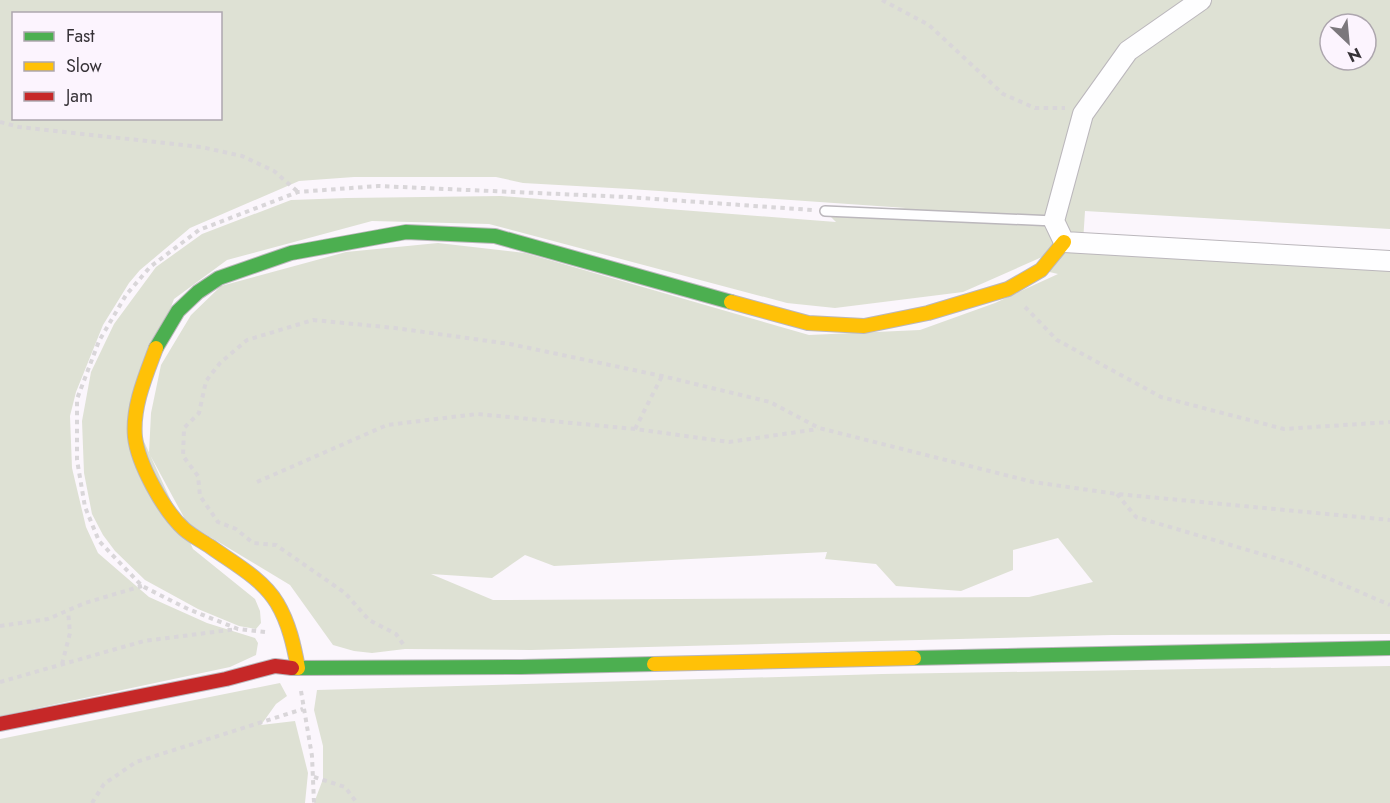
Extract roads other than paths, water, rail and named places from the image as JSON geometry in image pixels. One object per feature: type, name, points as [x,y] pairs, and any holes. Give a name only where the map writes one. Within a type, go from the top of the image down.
[{"type":"street","points":[[1064,242],[1054,221],[1083,114],[1128,51],[1202,0]]},
{"type":"street","points":[[298,668],[292,636],[277,602],[256,579],[183,528],[156,492],[142,462],[135,436],[137,407],[159,340],[178,311],[198,292],[219,278],[291,254],[406,232],[495,236],[808,323],[864,326],[928,313],[1008,289],[1041,270],[1064,242]]},
{"type":"street","points":[[1064,242],[1390,261]]},
{"type":"street","points":[[0,724],[226,680],[275,666],[298,668],[533,667],[1390,648]]},
{"type":"lane","points":[[825,211],[1054,221]]}]
